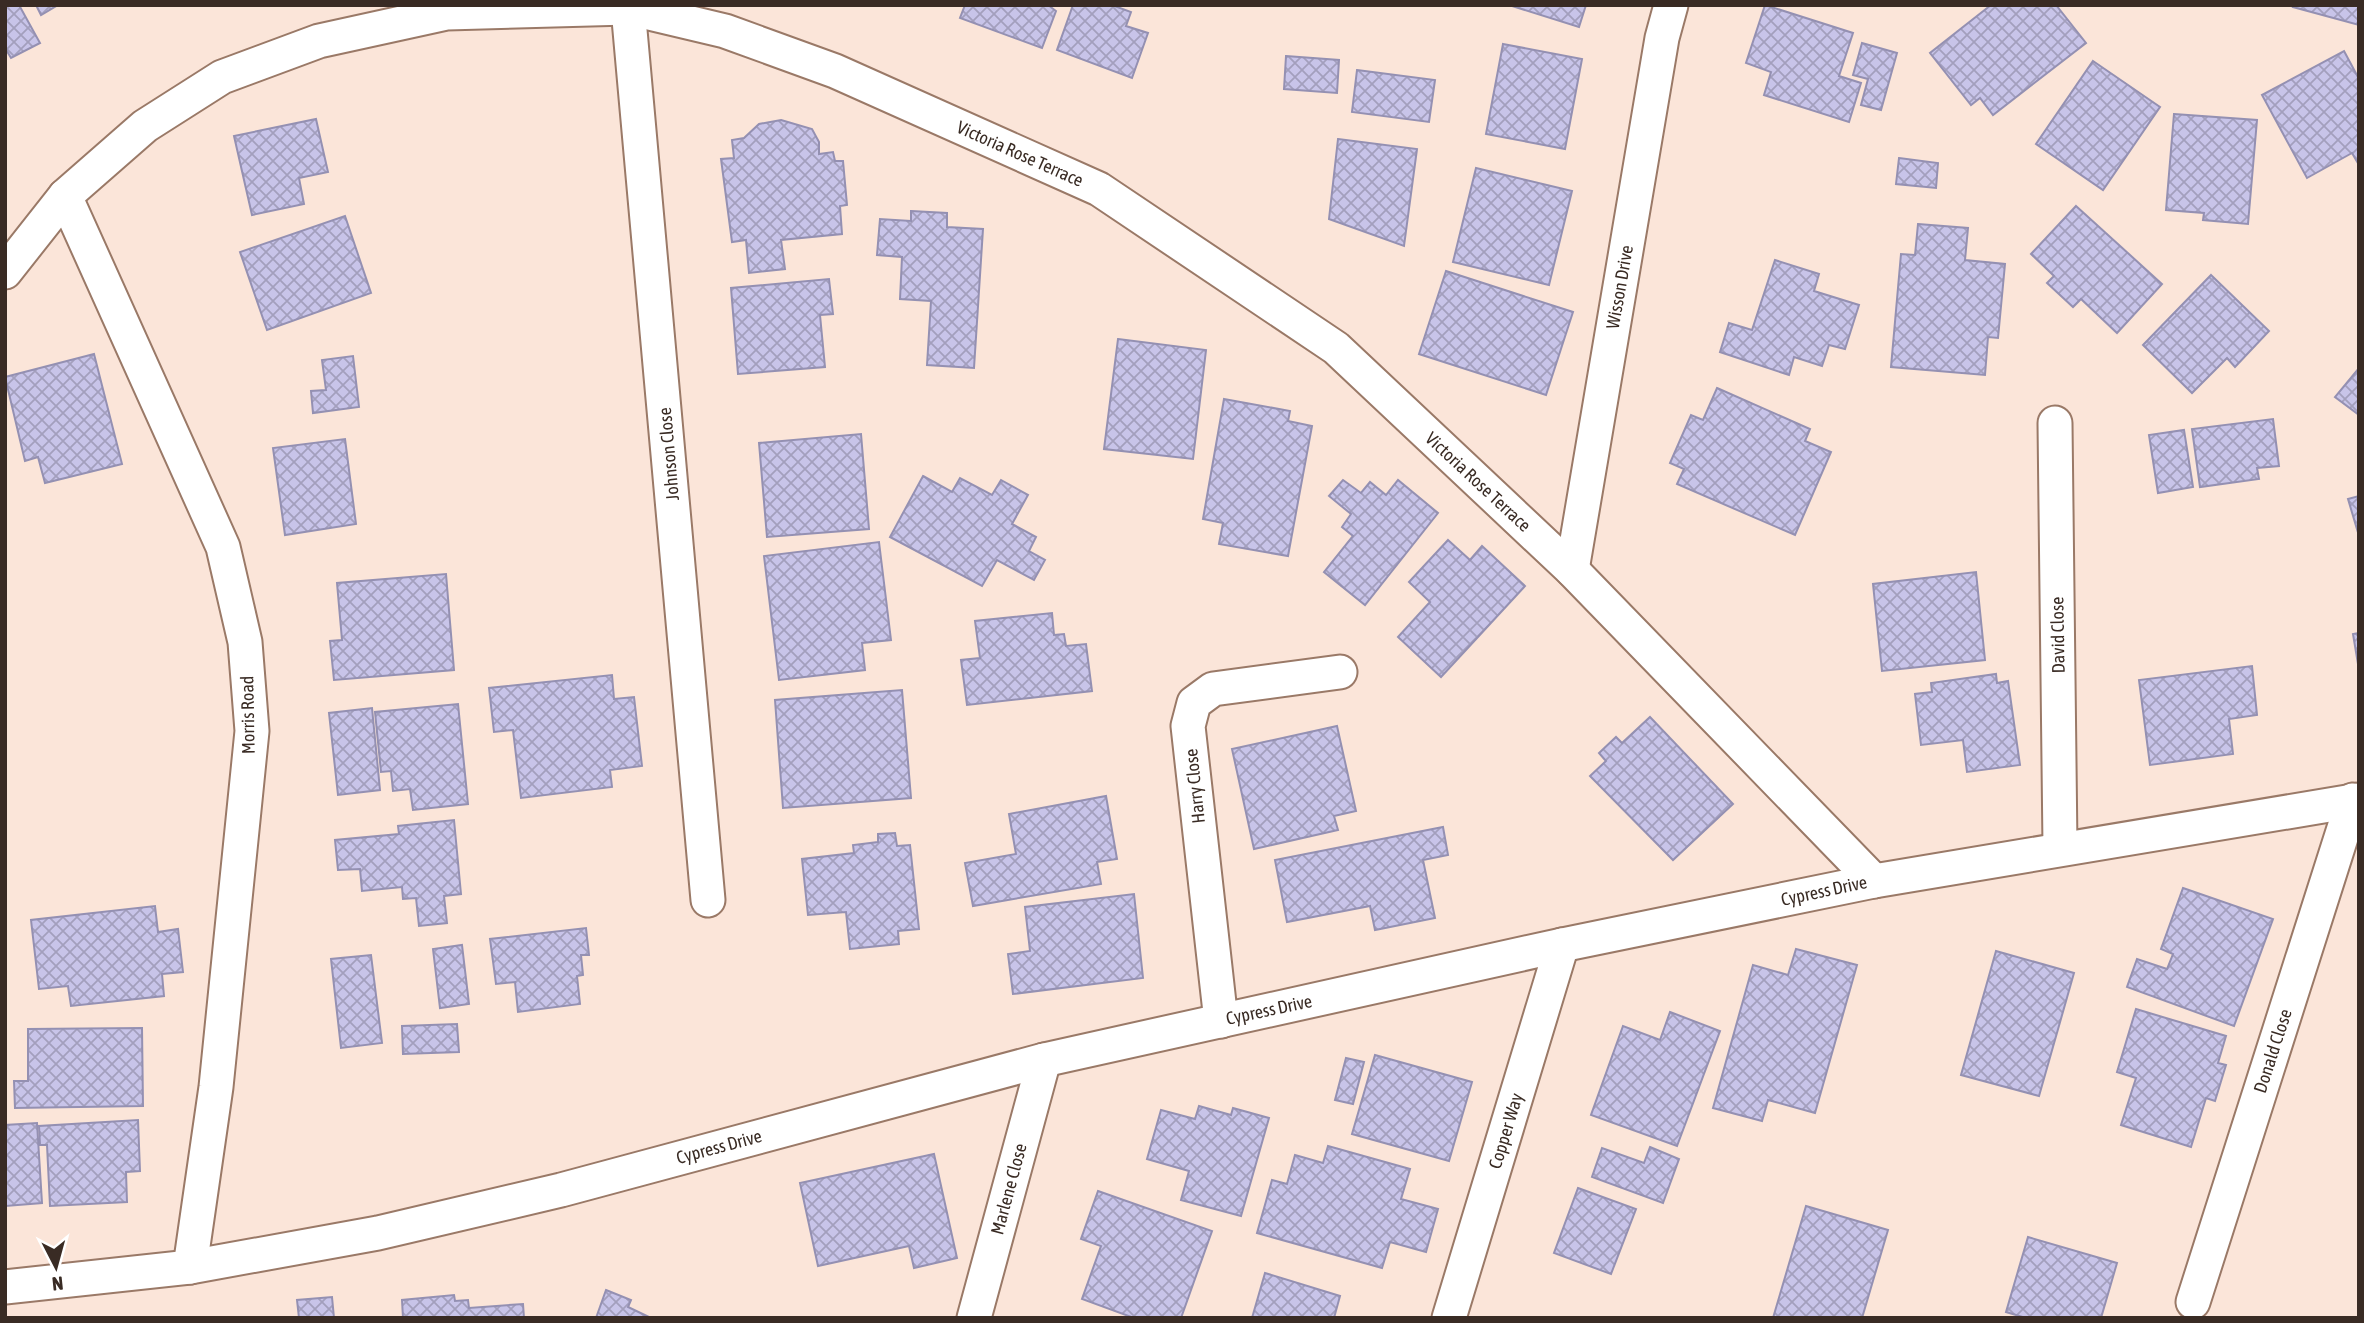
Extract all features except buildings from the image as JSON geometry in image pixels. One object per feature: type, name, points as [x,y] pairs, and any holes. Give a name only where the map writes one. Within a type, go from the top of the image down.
[{"type":"street","name":"Wisson Drive","points":[[1573,570],[1662,38],[1671,5]]},
{"type":"street","name":"Victoria Rose Terrace","points":[[5,272],[65,196],[145,126],[222,77],[319,41],[447,13],[628,8],[725,31],[835,71],[1099,189],[1336,348],[1573,570],[1874,881]]},
{"type":"street","name":"Johnson Close","points":[[628,8],[708,900]]},
{"type":"street","name":"Morris Road","points":[[65,196],[223,547],[245,642],[252,731],[216,1087],[190,1267]]},
{"type":"street","name":"David Close","points":[[2055,423],[2060,848]]},
{"type":"street","name":"Harry Close","points":[[1221,1021],[1188,726],[1194,703],[1213,689],[1340,672]]},
{"type":"street","name":"Cypress Drive","points":[[5,1287],[190,1267],[378,1233],[548,1193],[1044,1060],[1562,945],[1874,881],[2356,800]]},
{"type":"street","name":"Donald Close","points":[[2193,1302],[2356,800]]},
{"type":"street","name":"Copper Way","points":[[1449,1318],[1562,945]]},
{"type":"street","name":"Marlene Close","points":[[974,1318],[1044,1060]]}]
